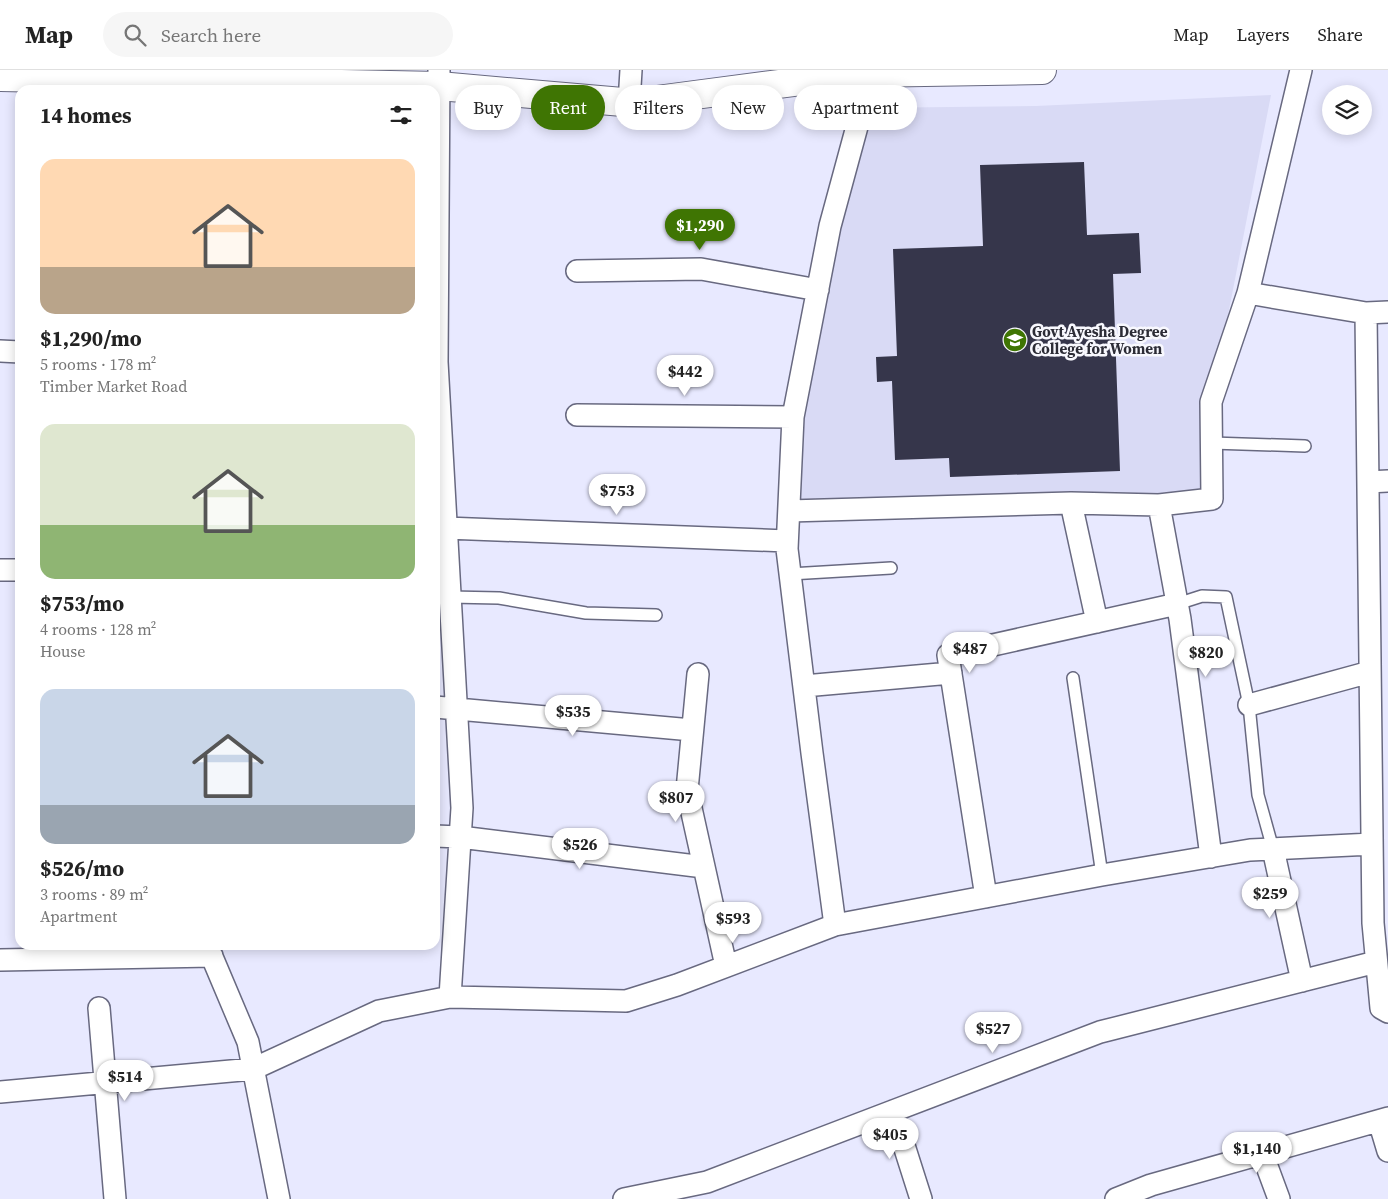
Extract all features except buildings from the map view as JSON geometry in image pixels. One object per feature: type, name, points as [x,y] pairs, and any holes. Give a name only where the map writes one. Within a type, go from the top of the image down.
[{"type":"street","points":[[631,70],[631,85]]},
{"type":"street","points":[[702,94],[863,73],[930,70],[1042,70]]},
{"type":"street","points":[[788,511],[1071,503],[1159,505],[1212,499],[1211,402],[1248,293],[1301,70]]},
{"type":"street","points":[[0,77],[142,75],[439,78],[615,101]]},
{"type":"street","points":[[835,925],[787,541],[793,416],[830,226],[856,130]]},
{"type":"street","points":[[577,270],[701,269],[818,290]]},
{"type":"street","points":[[1248,293],[1366,313],[1388,312]]},
{"type":"street","points":[[1366,313],[1378,482],[1379,631],[1370,672],[1372,923],[1381,1008],[1388,1012]]},
{"type":"street","points":[[0,351],[15,352]]},
{"type":"street","points":[[577,415],[793,416]]},
{"type":"street","points":[[440,428],[446,528],[445,588],[456,708],[462,808],[450,997]]},
{"type":"street","points":[[1071,503],[1097,622]]},
{"type":"street","points":[[1159,505],[1177,604],[1211,857]]},
{"type":"street","points":[[446,528],[787,541]]},
{"type":"street","points":[[0,570],[15,570]]},
{"type":"street","points":[[986,897],[948,655],[1177,604]]},
{"type":"street","points":[[1249,705],[1370,672]]},
{"type":"street","points":[[804,686],[951,673]]},
{"type":"street","points":[[698,674],[687,790],[726,966]]},
{"type":"street","points":[[440,707],[692,730]]},
{"type":"street","points":[[440,836],[460,837],[704,867]]},
{"type":"street","points":[[0,1092],[105,1084],[253,1069],[379,1011],[450,997],[626,1001],[677,985],[835,925],[1102,874],[1250,850],[1372,844]]},
{"type":"street","points":[[1273,849],[1302,981]]},
{"type":"street","points":[[0,960],[209,951],[248,1042],[279,1199]]},
{"type":"street","points":[[624,1199],[707,1182],[1100,1032],[1376,962]]},
{"type":"street","points":[[99,1008],[115,1199]]},
{"type":"street","points":[[893,1111],[921,1199]]},
{"type":"street","points":[[1116,1199],[1151,1185],[1383,1119],[1388,1151]]},
{"type":"street","points":[[1262,1153],[1279,1199]]},
{"type":"lane","points":[[1212,443],[1305,446]]},
{"type":"lane","points":[[790,574],[891,568]]},
{"type":"lane","points":[[445,588],[586,613],[656,616]]},
{"type":"lane","points":[[1177,604],[1202,596],[1226,597],[1249,705],[1258,795],[1273,849]]},
{"type":"lane","points":[[1074,678],[1102,874]]},
{"type":"shaded area","name":"Govt Ayesha Degree College for Women","points":[[1271,95],[1211,402],[1212,499],[789,511],[793,417],[857,130],[917,130],[917,107],[1036,106]]},
{"type":"place","name":"Govt Ayesha Degree College for Women","points":[[1015,340]]}]
